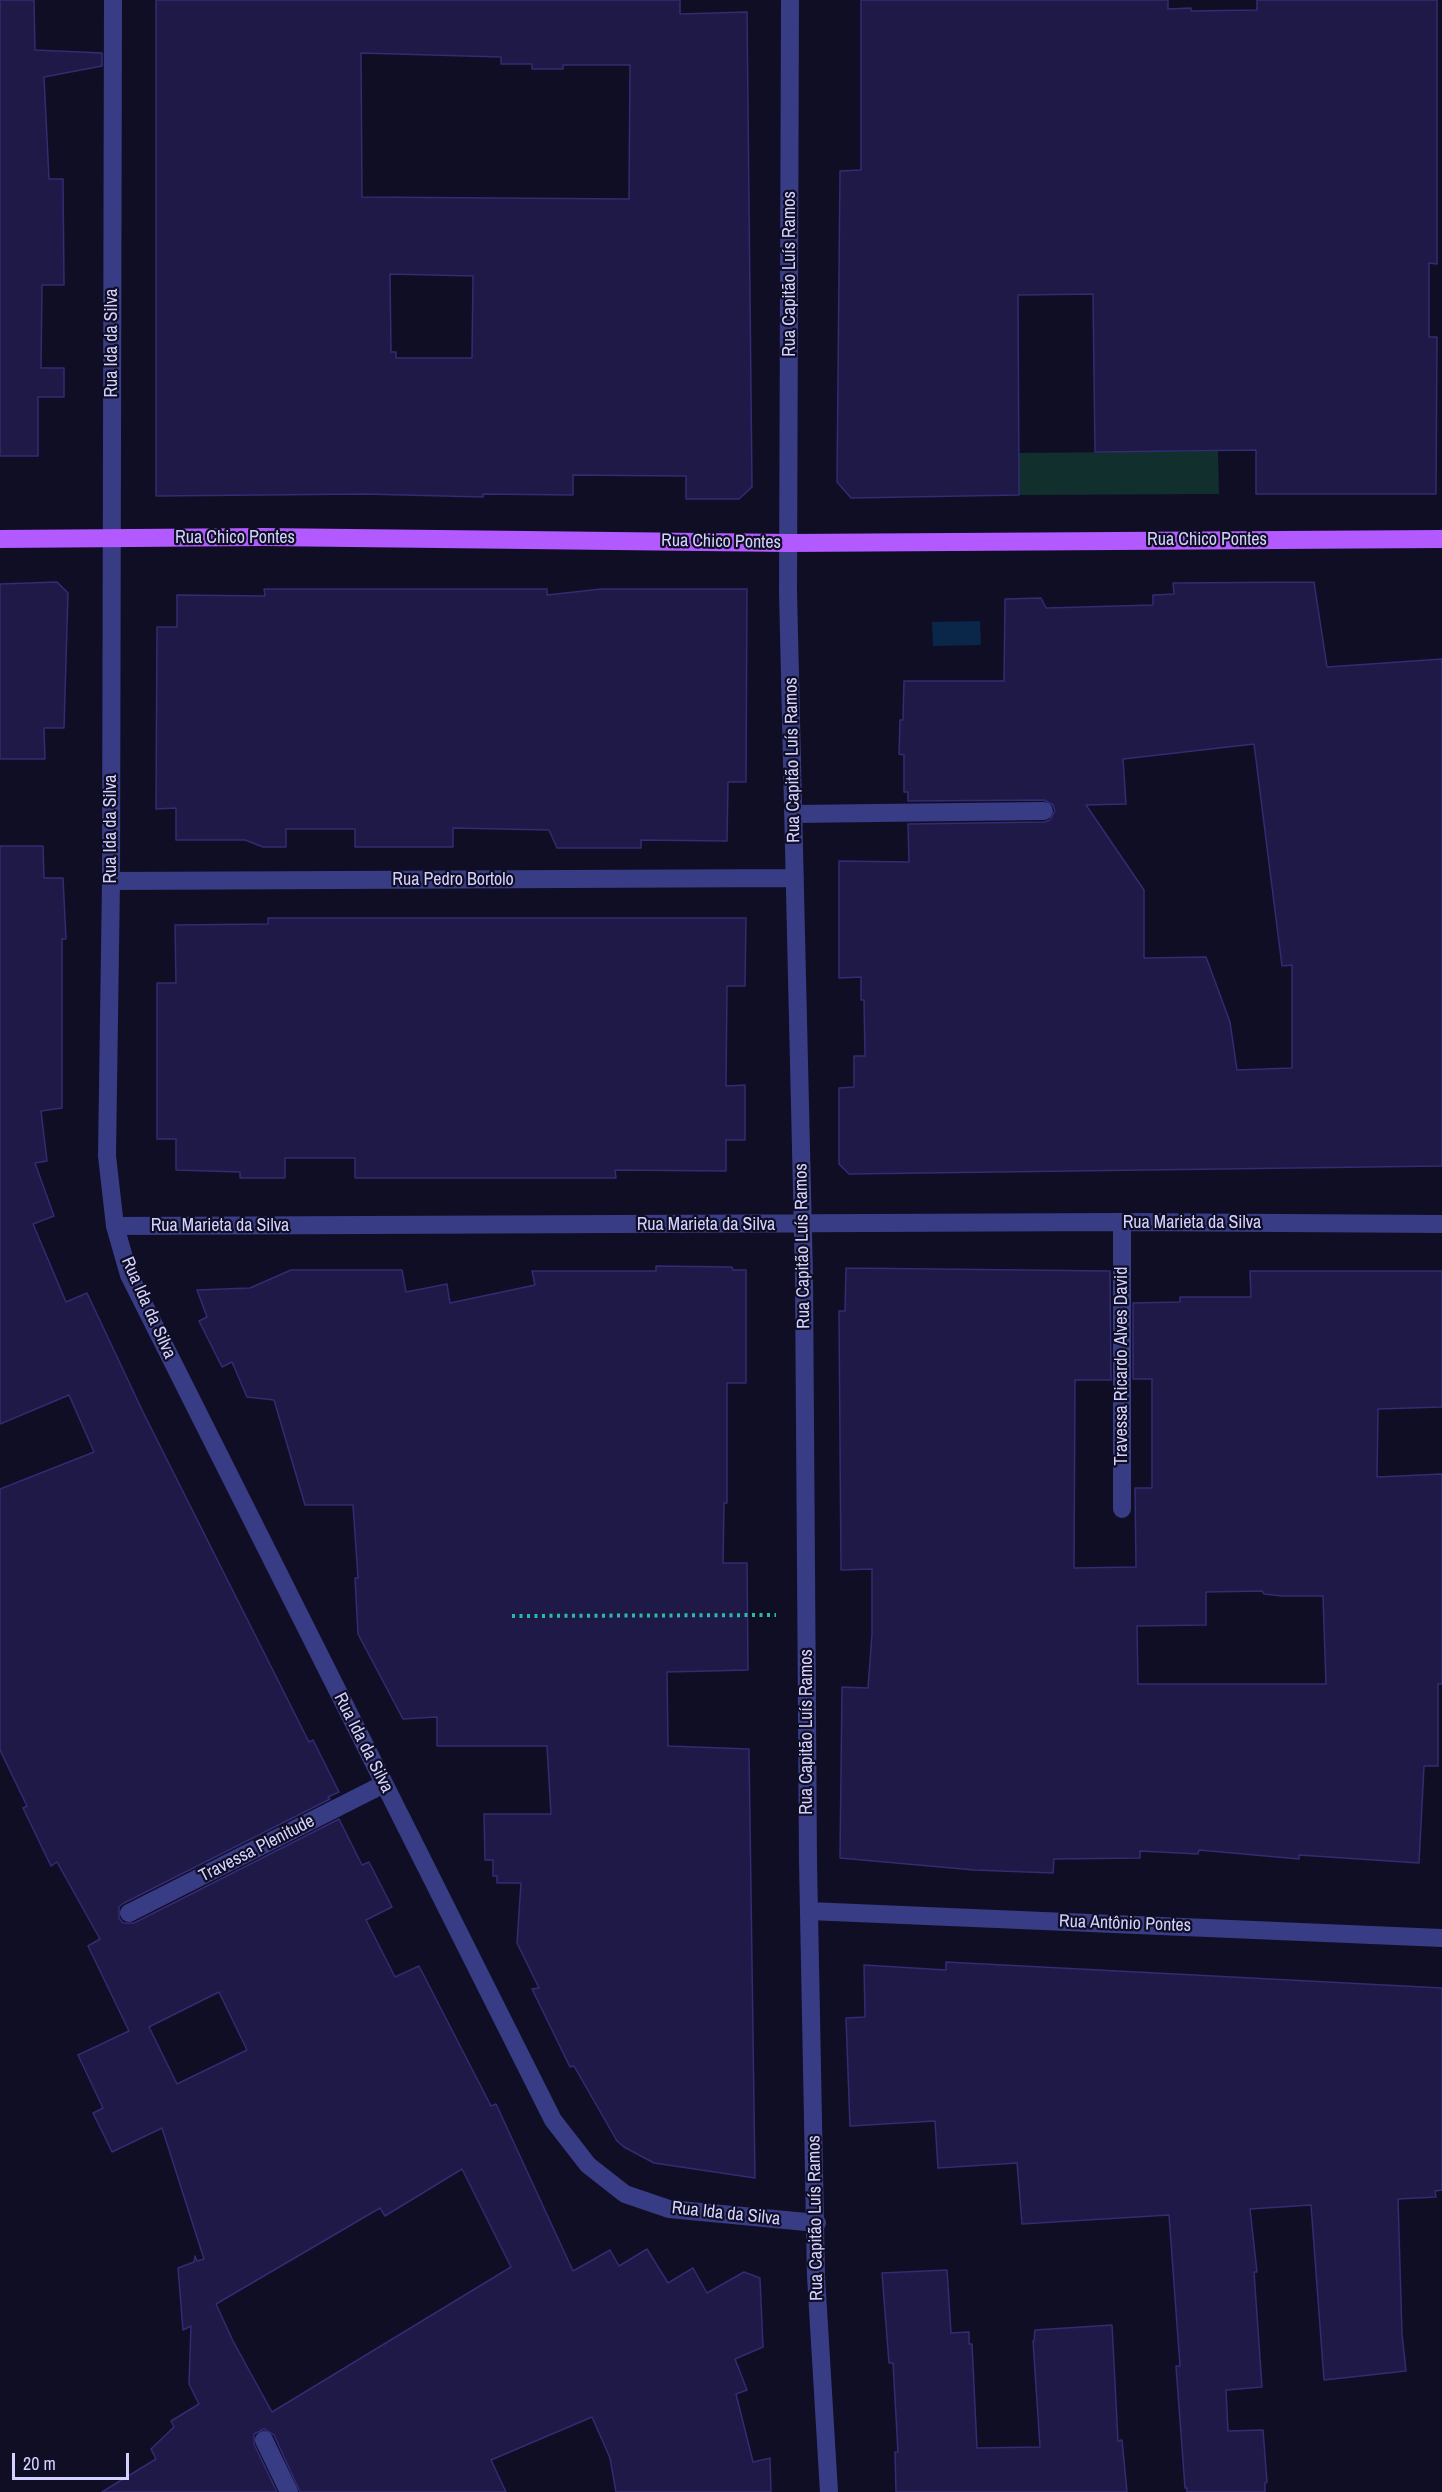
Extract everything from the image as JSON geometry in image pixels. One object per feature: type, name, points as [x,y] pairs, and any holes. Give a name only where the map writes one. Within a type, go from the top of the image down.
[{"type":"main road","name":"Rua Chico Pontes","points":[[0,539],[286,537],[789,543],[1442,539]]},
{"type":"street","name":"Rua Ida da Silva","points":[[113,0],[111,881],[106,1156],[115,1226],[129,1275],[553,2120],[588,2165],[626,2194],[669,2209],[817,2223]]},
{"type":"street","name":"Rua Capitão Luís Ramos","points":[[790,0],[789,543],[803,1224],[809,1911],[817,2223],[816,2276],[829,2492]]},
{"type":"street","points":[[794,814],[1044,811]]},
{"type":"street","name":"Rua Pedro Bortolo","points":[[111,881],[795,878]]},
{"type":"street","name":"Rua Marieta da Silva","points":[[115,1226],[1122,1222],[1442,1224]]},
{"type":"street","name":"Travessa Ricardo Alves David","points":[[1122,1222],[1122,1509]]},
{"type":"street","name":"Travessa Plenitude","points":[[129,1913],[384,1784]]},
{"type":"street","name":"Rua Antônio Pontes","points":[[809,1911],[1442,1938]]},
{"type":"street","points":[[264,2440],[289,2492]]},
{"type":"path","points":[[512,1616],[807,1615]]},
{"type":"green space","points":[[1218,451],[1219,494],[1019,495],[1019,453]]},
{"type":"water","points":[[980,621],[981,645],[933,646],[932,622]]},
{"type":"building","points":[[0,0],[34,0],[35,50],[102,53],[102,66],[44,77],[49,179],[63,179],[64,285],[42,285],[41,368],[64,368],[64,397],[38,397],[38,456],[0,456]]},
{"type":"building","points":[[156,0],[680,0],[680,14],[747,12],[752,487],[739,499],[686,499],[686,476],[573,475],[573,495],[156,496]],"holes":[[[361,53],[501,57],[501,64],[532,64],[532,69],[563,69],[563,65],[630,65],[629,199],[362,197]],[[390,274],[473,276],[472,358],[396,358],[396,352],[391,352]]]},
{"type":"building","points":[[861,0],[1168,0],[1168,9],[1191,8],[1191,11],[1257,10],[1257,0],[1437,0],[1437,264],[1429,263],[1429,337],[1437,337],[1436,494],[1256,494],[1256,450],[1095,452],[1093,294],[1018,295],[1019,495],[851,498],[837,482],[840,171],[861,170]]},
{"type":"building","points":[[57,582],[68,593],[64,728],[44,728],[45,759],[0,759],[0,584]]},
{"type":"building","points":[[1314,582],[1327,667],[1442,659],[1442,1166],[849,1174],[839,1164],[839,1088],[854,1087],[854,1056],[865,1056],[864,1000],[861,1000],[861,977],[839,978],[839,861],[909,862],[908,824],[1044,822],[1050,820],[1055,811],[1053,805],[1044,800],[908,801],[908,792],[904,792],[904,755],[899,754],[904,681],[1004,681],[1005,599],[1041,598],[1046,608],[1153,605],[1153,595],[1174,594],[1173,583]],"holes":[[[1254,744],[1282,966],[1292,965],[1292,1068],[1237,1070],[1230,1022],[1206,957],[1144,958],[1144,890],[1086,805],[1126,804],[1123,759]]]},
{"type":"building","points":[[264,589],[547,589],[547,595],[601,589],[747,589],[746,782],[728,782],[727,841],[641,840],[641,848],[557,848],[549,830],[453,828],[453,847],[355,847],[355,829],[286,829],[286,847],[263,847],[245,840],[176,840],[176,808],[156,809],[157,627],[177,627],[177,595],[265,596]]},
{"type":"building","points":[[0,846],[43,846],[44,878],[63,878],[66,939],[62,939],[62,1108],[41,1111],[47,1161],[35,1163],[54,1216],[33,1224],[66,1302],[87,1293],[143,1412],[309,1742],[313,1740],[339,1792],[328,1797],[330,1799],[124,1903],[119,1907],[119,1918],[123,1923],[134,1923],[339,1819],[362,1865],[369,1862],[392,1907],[366,1920],[395,1977],[419,1966],[491,2106],[496,2104],[573,2271],[610,2250],[619,2266],[647,2249],[668,2283],[693,2268],[707,2293],[744,2272],[760,2278],[763,2347],[735,2359],[747,2390],[736,2394],[753,2462],[770,2458],[771,2492],[616,2492],[610,2458],[592,2417],[491,2460],[506,2492],[300,2492],[274,2435],[264,2429],[254,2434],[254,2444],[277,2492],[102,2492],[156,2459],[151,2449],[174,2427],[171,2421],[199,2404],[189,2384],[191,2326],[183,2330],[178,2268],[194,2262],[195,2256],[197,2261],[204,2259],[162,2128],[112,2152],[93,2113],[103,2108],[78,2055],[129,2031],[88,1946],[100,1939],[57,1862],[51,1866],[23,1808],[27,1806],[0,1750],[0,1489],[94,1452],[69,1395],[0,1424]],"holes":[[[219,1992],[247,2050],[177,2084],[149,2027]],[[462,2169],[511,2267],[272,2412],[233,2341],[216,2304],[380,2208],[385,2216]]]},
{"type":"building","points":[[268,918],[746,918],[745,986],[727,986],[726,1086],[745,1085],[745,1140],[726,1140],[726,1171],[615,1170],[616,1178],[355,1178],[355,1158],[285,1158],[285,1178],[240,1178],[240,1172],[176,1170],[176,1139],[157,1139],[157,983],[176,983],[175,925],[268,924]]},
{"type":"building","points":[[656,1266],[732,1267],[733,1270],[746,1270],[746,1383],[727,1383],[727,1503],[724,1503],[723,1563],[747,1563],[748,1670],[667,1672],[668,1746],[749,1749],[755,2178],[654,2163],[617,2141],[574,2066],[570,2067],[532,1989],[539,1988],[517,1943],[521,1883],[497,1883],[497,1876],[493,1876],[493,1860],[485,1860],[484,1814],[551,1814],[547,1746],[437,1746],[437,1717],[403,1719],[358,1634],[355,1578],[358,1578],[353,1505],[305,1505],[274,1400],[247,1397],[232,1362],[222,1367],[199,1321],[207,1317],[197,1290],[250,1288],[291,1270],[402,1270],[406,1292],[447,1284],[450,1303],[535,1285],[532,1271],[656,1271]]},
{"type":"building","points":[[846,1268],[1110,1271],[1111,1380],[1075,1380],[1074,1568],[1136,1567],[1135,1488],[1152,1488],[1152,1379],[1133,1379],[1133,1303],[1180,1302],[1180,1297],[1251,1297],[1250,1271],[1442,1271],[1442,1407],[1378,1409],[1377,1477],[1442,1474],[1442,1684],[1438,1684],[1438,1766],[1424,1766],[1419,1863],[1299,1855],[1299,1859],[1199,1850],[1198,1854],[1140,1851],[1140,1858],[1054,1859],[1053,1873],[974,1870],[840,1858],[842,1687],[868,1688],[872,1634],[872,1569],[841,1570],[839,1311],[845,1311]],"holes":[[[1262,1591],[1264,1594],[1323,1596],[1326,1684],[1138,1684],[1137,1626],[1206,1625],[1206,1592]]]},
{"type":"building","points":[[946,1962],[1442,1988],[1442,2190],[1435,2191],[1436,2197],[1398,2199],[1402,2334],[1406,2371],[1324,2380],[1311,2205],[1250,2209],[1257,2272],[1254,2272],[1262,2387],[1226,2390],[1228,2431],[1263,2430],[1267,2482],[1265,2492],[1187,2492],[1185,2488],[1176,2366],[1180,2366],[1169,2215],[1022,2224],[1017,2163],[938,2168],[935,2121],[850,2126],[846,2018],[865,2017],[864,1965],[946,1970]]},
{"type":"building","points":[[947,2270],[951,2333],[969,2332],[969,2344],[972,2344],[977,2448],[1040,2447],[1033,2341],[1035,2330],[1112,2325],[1118,2441],[1122,2440],[1127,2492],[896,2492],[895,2452],[898,2452],[893,2363],[889,2363],[882,2273]]}]
